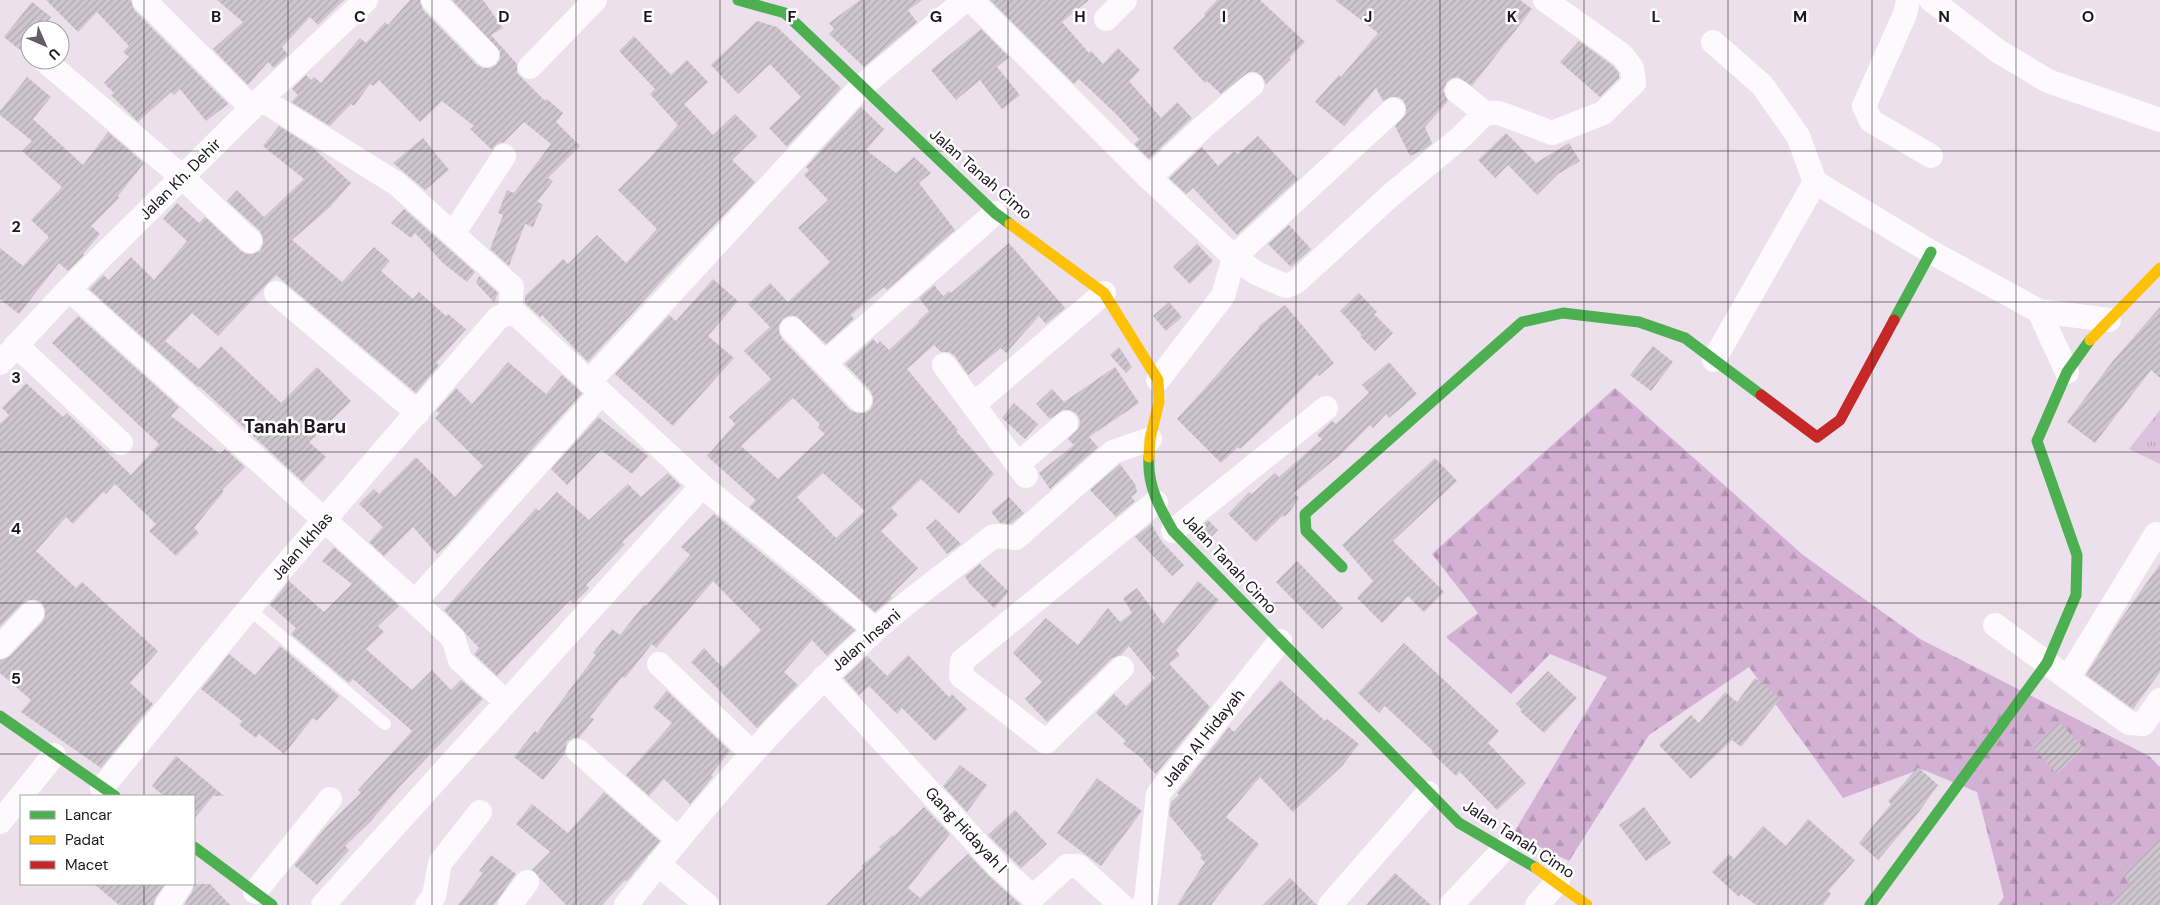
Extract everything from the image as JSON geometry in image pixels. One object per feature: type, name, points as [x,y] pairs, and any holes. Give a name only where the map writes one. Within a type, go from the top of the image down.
[{"type":"street","points":[[144,0],[257,104],[397,184],[512,287],[510,312],[516,313],[702,486],[804,568],[875,630]]},
{"type":"street","points":[[433,0],[488,55]]},
{"type":"street","points":[[530,68],[595,0]]},
{"type":"street","name":"Jalan Tanah Cimo","points":[[738,0],[787,6],[860,87],[995,213],[1104,293],[1158,380],[1160,402],[1150,439],[1148,470],[1156,502],[1174,531],[1280,642],[1459,823],[1505,848],[1558,881],[1587,905]]},
{"type":"street","points":[[415,602],[595,388],[860,87],[965,0]]},
{"type":"street","points":[[971,0],[1149,178],[1234,258],[1256,274],[1286,286],[1296,282],[1391,195],[1461,137],[1485,113]]},
{"type":"street","points":[[1106,18],[1125,0]]},
{"type":"street","points":[[1457,90],[1485,113],[1499,113],[1552,133],[1603,113],[1634,83],[1632,68],[1622,55],[1545,0]]},
{"type":"street","points":[[1908,0],[1905,14],[1864,106],[1871,121],[1931,156]]},
{"type":"street","points":[[1931,0],[1998,51],[2048,81],[2160,120]]},
{"type":"street","name":"Jalan Kh. Dehir","points":[[0,363],[70,289],[357,3]]},
{"type":"street","points":[[1713,42],[1762,85],[1798,136],[1815,182],[1931,252],[2039,312],[2109,320]]},
{"type":"street","points":[[56,70],[182,178],[250,241]]},
{"type":"street","points":[[1149,178],[1202,128],[1252,85]]},
{"type":"street","points":[[1158,380],[1223,296],[1234,258],[1393,110]]},
{"type":"street","points":[[453,234],[504,156]]},
{"type":"street","points":[[1714,360],[1815,182]]},
{"type":"street","points":[[826,362],[995,213]]},
{"type":"street","points":[[1342,567],[1306,531],[1305,514],[1522,322],[1563,313],[1639,322],[1685,338],[1817,437],[1840,420],[1931,252]]},
{"type":"street","points":[[1870,905],[2047,663],[2076,595],[2077,555],[2037,441],[2067,372],[2088,343],[2160,268]]},
{"type":"street","points":[[70,289],[415,602],[453,638],[460,660],[506,702]]},
{"type":"street","points":[[276,293],[418,413]]},
{"type":"street","points":[[973,405],[1104,293]]},
{"type":"street","name":"Jalan Ikhlas","points":[[109,792],[249,609],[498,318],[510,312]]},
{"type":"street","points":[[2039,312],[2067,372]]},
{"type":"street","points":[[792,328],[860,400]]},
{"type":"street","points":[[16,345],[121,443]]},
{"type":"street","points":[[944,365],[1021,470],[1066,423]]},
{"type":"street","points":[[1174,531],[1326,408]]},
{"type":"street","name":"Jalan Insani","points":[[626,905],[727,779],[824,677],[875,630],[992,538],[996,536],[1016,538],[1113,452],[1150,439]]},
{"type":"street","points":[[323,905],[702,486]]},
{"type":"street","points":[[1122,668],[1046,742],[961,676],[962,661],[1156,502]]},
{"type":"street","points":[[2068,678],[2156,534],[2160,535]]},
{"type":"street","points":[[0,647],[32,613]]},
{"type":"street","points":[[1995,625],[2129,723],[2143,724],[2160,700]]},
{"type":"street","name":"Jalan Al Hidayah","points":[[1147,903],[1158,794],[1280,642]]},
{"type":"street","points":[[659,664],[752,753]]},
{"type":"street","name":"Gang Hidayah I","points":[[824,677],[998,866],[1032,896],[1067,866],[1078,866],[1121,905]]},
{"type":"street","points":[[0,716],[109,792]]},
{"type":"street","points":[[578,751],[678,839]]},
{"type":"street","points":[[22,795],[54,755]]},
{"type":"street","points":[[1330,905],[1428,793]]},
{"type":"street","points":[[0,822],[20,797]]},
{"type":"street","points":[[197,855],[263,898],[330,799]]},
{"type":"street","points":[[427,905],[434,896],[440,863],[480,812]]},
{"type":"street","points":[[1451,905],[1505,848]]},
{"type":"street","points":[[658,864],[707,905]]},
{"type":"street","points":[[1537,905],[1558,881]]},
{"type":"street","points":[[510,905],[527,882]]},
{"type":"street","points":[[167,905],[180,885]]},
{"type":"lane","points":[[249,609],[386,724]]},
{"type":"green space","points":[[1615,388],[1803,555],[1920,639],[2149,756],[2160,767],[2160,860],[2115,905],[1998,905],[2004,897],[1977,792],[1921,769],[1843,798],[1749,667],[1649,735],[1569,861],[1513,834],[1607,677],[1550,654],[1511,694],[1446,637],[1478,613],[1432,554]]},
{"type":"green space","points":[[2160,410],[2160,464],[2129,449]]},
{"type":"building","points":[[46,0],[131,0],[134,10],[228,104],[206,121],[180,89],[174,95],[171,92],[138,122],[111,95],[114,93],[104,83],[129,57],[123,52],[129,46],[97,12],[78,32],[70,24],[70,20],[66,20]]},
{"type":"building","points":[[217,0],[344,0],[318,25],[310,17],[282,47],[288,55],[274,68],[268,62],[248,85],[213,49],[243,22]]},
{"type":"building","points":[[410,0],[420,0],[423,10],[477,65],[483,68],[490,68],[496,65],[500,59],[500,51],[452,0],[483,0],[503,28],[491,35],[517,64],[517,73],[545,101],[547,99],[563,113],[556,122],[580,146],[548,178],[553,181],[537,202],[543,204],[533,227],[525,224],[509,266],[490,249],[503,215],[498,213],[507,190],[514,193],[551,144],[524,122],[504,142],[497,144],[492,150],[470,129],[474,126],[442,101],[420,122],[379,80],[373,86],[370,84],[354,106],[351,104],[330,126],[291,102],[298,95],[292,89],[306,75],[311,80],[314,77],[321,83],[360,38],[366,43],[385,22],[388,25]]},
{"type":"building","points":[[860,0],[922,0],[908,10],[917,22],[864,67],[829,34],[834,29],[829,23]]},
{"type":"building","points":[[990,0],[1089,0],[1062,22],[1089,53],[1091,51],[1103,64],[1118,48],[1140,70],[1129,81],[1161,118],[1177,102],[1192,118],[1149,159],[1134,144],[1139,139],[1116,114],[1079,79],[1074,84]]},
{"type":"building","points":[[1217,0],[1260,0],[1305,42],[1266,84],[1262,76],[1256,72],[1249,72],[1221,94],[1207,81],[1205,83],[1173,48],[1205,16],[1204,14]]},
{"type":"building","points":[[1335,0],[1520,0],[1532,9],[1472,86],[1458,77],[1452,78],[1447,82],[1443,90],[1448,101],[1425,127],[1432,143],[1425,149],[1410,156],[1395,126],[1406,114],[1406,106],[1403,100],[1398,97],[1390,97],[1383,101],[1376,88],[1344,126],[1315,102],[1339,75],[1341,77],[1378,33]]},
{"type":"building","points":[[32,2],[51,17],[49,20],[20,20],[20,50],[4,37]]},
{"type":"building","points":[[757,21],[777,27],[841,88],[787,147],[769,128],[801,97],[770,64],[738,94],[711,65]]},
{"type":"building","points":[[981,29],[1009,57],[997,67],[1020,95],[1002,109],[980,80],[956,100],[931,70]]},
{"type":"building","points":[[634,36],[671,75],[687,60],[708,82],[684,104],[713,135],[735,114],[757,136],[732,160],[755,182],[588,362],[542,315],[540,317],[525,303],[525,296],[563,259],[568,264],[597,235],[626,263],[657,229],[618,190],[649,159],[678,125],[650,94],[655,89],[619,51]]},
{"type":"building","points":[[1579,41],[1612,65],[1619,73],[1619,78],[1600,97],[1560,62]]},
{"type":"building","points":[[27,77],[51,97],[33,119],[83,165],[108,132],[144,163],[118,196],[119,198],[91,226],[100,234],[84,255],[68,271],[59,263],[19,314],[0,299],[0,248],[23,266],[49,237],[31,220],[62,187],[22,151],[32,141],[0,115],[0,111]]},
{"type":"building","points":[[861,107],[884,129],[866,150],[896,173],[914,157],[931,173],[919,183],[955,230],[887,290],[884,287],[851,315],[854,319],[826,344],[796,316],[788,316],[779,325],[782,339],[850,410],[864,413],[870,410],[873,397],[870,390],[845,364],[873,339],[878,344],[880,341],[889,350],[929,311],[919,298],[934,285],[943,296],[949,291],[951,293],[1009,243],[1065,308],[1046,324],[1039,316],[1006,353],[1001,348],[968,375],[955,356],[949,352],[941,352],[934,345],[907,369],[958,430],[956,431],[994,474],[959,514],[921,479],[891,508],[898,515],[881,531],[918,568],[890,596],[892,598],[875,612],[749,507],[756,500],[707,456],[735,424],[729,417],[771,379],[744,351],[770,327],[748,304],[770,283],[788,302],[830,262],[798,228],[828,200],[804,175],[809,170],[806,167]],"holes":[[[793,398],[820,424],[818,428],[825,434],[778,479],[741,446]],[[823,473],[865,511],[836,538],[797,497]]]},
{"type":"building","points":[[279,126],[312,147],[351,183],[329,208],[292,240],[342,282],[374,247],[390,261],[381,271],[413,299],[419,292],[446,316],[448,314],[466,329],[436,363],[439,365],[416,393],[276,275],[218,336],[192,313],[165,341],[199,369],[221,346],[281,403],[317,367],[351,401],[309,442],[326,457],[303,482],[199,386],[89,289],[103,275],[109,280],[131,257],[154,280],[187,241],[163,219],[177,203],[199,223],[205,217],[241,251],[253,254],[260,251],[263,238],[260,231],[227,201],[237,190],[264,217],[304,179],[263,146]]},
{"type":"building","points":[[1506,133],[1536,163],[1569,143],[1580,161],[1558,174],[1537,195],[1508,165],[1495,178],[1478,160]]},
{"type":"building","points":[[1258,136],[1298,179],[1237,235],[1193,188],[1186,194],[1169,178],[1202,147],[1218,166],[1234,151],[1238,154]]},
{"type":"building","points":[[423,138],[449,170],[425,190],[393,163]]},
{"type":"building","points":[[404,209],[475,272],[467,282],[444,264],[415,233],[411,238],[391,223]]},
{"type":"building","points":[[1289,225],[1311,249],[1291,267],[1268,244]]},
{"type":"building","points":[[1197,244],[1213,261],[1190,284],[1173,267]]},
{"type":"building","points":[[479,276],[498,293],[494,302],[476,283]]},
{"type":"building","points":[[713,279],[738,301],[708,336],[734,358],[673,426],[615,374],[669,315],[676,321]]},
{"type":"building","points":[[1359,293],[1377,312],[1374,314],[1393,333],[1375,351],[1340,311]]},
{"type":"building","points":[[1169,302],[1182,317],[1166,331],[1153,316]]},
{"type":"building","points":[[1285,305],[1334,363],[1319,376],[1317,374],[1266,425],[1240,449],[1238,447],[1221,463],[1177,419],[1258,327]]},
{"type":"building","points":[[2160,307],[2160,378],[2151,370],[2095,443],[2067,422],[2112,362]]},
{"type":"building","points":[[78,316],[179,407],[171,416],[220,454],[225,449],[245,467],[222,490],[224,491],[194,528],[199,533],[176,556],[149,531],[156,524],[115,484],[106,494],[103,492],[73,524],[66,517],[36,551],[76,588],[82,582],[158,651],[130,683],[153,704],[101,768],[21,712],[31,700],[0,673],[0,660],[10,656],[42,622],[45,616],[42,603],[36,600],[29,600],[22,604],[0,627],[0,424],[9,415],[2,408],[26,383],[63,417],[67,413],[131,475],[159,444],[52,343]]},
{"type":"building","points":[[1653,346],[1673,362],[1651,391],[1630,375]]},
{"type":"building","points":[[1119,347],[1132,367],[1126,373],[1110,355]]},
{"type":"building","points":[[508,362],[546,394],[562,375],[582,393],[437,554],[413,527],[384,556],[369,542],[383,527],[359,504],[374,489],[379,494],[416,457],[455,497],[483,466],[435,418],[440,413],[436,411],[456,388],[472,404]]},
{"type":"building","points":[[1389,362],[1417,394],[1389,418],[1386,414],[1373,428],[1370,425],[1339,456],[1294,493],[1299,498],[1290,511],[1284,517],[1283,515],[1256,542],[1228,514],[1249,492],[1252,494],[1275,473],[1279,477],[1322,439],[1317,435],[1332,421],[1336,424],[1369,393],[1362,385]]},
{"type":"building","points":[[1115,367],[1139,403],[1089,437],[1098,447],[1050,489],[1039,473],[1074,445],[1068,439],[1079,428],[1080,421],[1077,414],[1070,410],[1063,410],[1050,419],[1036,404],[1052,389],[1064,402]]},
{"type":"building","points":[[1014,403],[1038,424],[1025,439],[1002,418]]},
{"type":"building","points":[[598,417],[648,456],[632,474],[601,450],[567,485],[551,469]]},
{"type":"building","points":[[1435,458],[1457,481],[1393,541],[1444,592],[1424,612],[1408,596],[1382,623],[1357,598],[1373,581],[1342,545]]},
{"type":"building","points":[[1120,464],[1135,484],[1137,492],[1131,497],[1135,501],[1116,517],[1090,490]]},
{"type":"building","points":[[668,473],[681,486],[622,542],[625,544],[586,585],[589,588],[573,604],[570,600],[497,676],[474,654],[479,648],[444,610],[536,508],[539,511],[557,492],[589,520],[628,484],[641,497]]},
{"type":"building","points":[[1009,497],[1024,513],[1011,524],[1000,523],[991,512]]},
{"type":"building","points":[[714,514],[855,630],[827,656],[812,640],[784,672],[798,685],[757,728],[691,662],[704,648],[723,668],[761,630],[713,581],[656,648],[652,644],[625,678],[622,677],[590,717],[594,719],[579,738],[573,738],[567,742],[565,753],[543,780],[514,757],[535,731],[537,733],[596,655],[593,653],[612,629],[620,635],[644,605],[646,606],[690,555],[681,547]]},
{"type":"building","points":[[936,519],[961,544],[947,554],[926,528]]},
{"type":"building","points":[[1208,520],[1218,530],[1206,542],[1195,531]]},
{"type":"building","points":[[1151,524],[1162,542],[1184,565],[1172,576],[1135,537]]},
{"type":"building","points":[[334,547],[399,606],[378,626],[384,632],[366,649],[412,690],[432,670],[451,690],[461,680],[483,699],[400,786],[371,821],[345,846],[349,850],[317,885],[294,865],[327,826],[361,793],[358,790],[412,731],[353,679],[349,683],[291,634],[296,628],[270,605],[289,581],[324,612],[352,584],[322,561]]},
{"type":"building","points":[[1297,561],[1343,608],[1322,629],[1276,582]]},
{"type":"building","points":[[980,564],[1009,592],[994,608],[969,583],[965,576]]},
{"type":"building","points":[[2160,564],[2160,672],[2133,709],[2086,675],[2120,620]]},
{"type":"building","points":[[1198,581],[1219,600],[1176,650],[1180,655],[1169,664],[1210,707],[1156,774],[1144,760],[1123,744],[1126,741],[1096,713],[1114,694],[1126,706],[1155,678],[1129,646],[1121,655],[1112,658],[1047,722],[1025,699],[1042,682],[1013,653],[1046,618],[1078,645],[1108,608],[1120,622],[1132,613],[1123,598],[1137,588],[1163,624]]},
{"type":"building","points":[[1404,643],[1499,731],[1488,743],[1526,783],[1497,810],[1460,772],[1456,776],[1431,752],[1433,751],[1385,706],[1379,713],[1358,693]]},
{"type":"building","points":[[280,646],[339,696],[317,721],[313,718],[284,754],[259,734],[256,738],[239,725],[242,721],[201,689],[229,654],[255,675]]},
{"type":"building","points":[[908,655],[949,697],[952,694],[967,709],[935,741],[902,708],[897,714],[869,686],[859,695],[844,678],[867,656],[887,676]]},
{"type":"building","points":[[1548,671],[1577,698],[1544,733],[1520,711],[1522,710],[1516,704]]},
{"type":"building","points":[[1755,678],[1781,698],[1741,747],[1732,740],[1691,779],[1659,745],[1691,715],[1699,723],[1725,692],[1737,702]]},
{"type":"building","points":[[1280,680],[1325,721],[1327,719],[1359,744],[1342,766],[1293,812],[1260,777],[1226,817],[1259,844],[1211,905],[1177,905],[1205,862],[1200,858],[1202,855],[1169,815],[1171,802],[1179,795],[1177,793],[1229,727],[1234,732]]},
{"type":"building","points":[[667,691],[730,751],[711,775],[713,777],[690,804],[664,779],[649,796],[626,775],[672,723],[653,707]]},
{"type":"building","points":[[2059,722],[2084,748],[2057,774],[2032,747]]},
{"type":"building","points":[[176,756],[224,796],[213,796],[195,818],[195,795],[163,795],[152,786]]},
{"type":"building","points":[[960,765],[987,785],[967,812],[943,786]]},
{"type":"building","points":[[1918,767],[1938,785],[1918,813],[1878,860],[1859,843],[1891,804],[1888,801]]},
{"type":"building","points":[[1097,778],[1142,811],[1101,866],[1057,833]]},
{"type":"building","points":[[604,792],[660,841],[631,876],[602,905],[566,905],[532,870],[550,852],[516,824],[532,804],[568,833]]},
{"type":"building","points":[[924,807],[950,834],[908,888],[920,898],[968,854],[1021,905],[826,905],[863,868],[861,866],[881,849],[879,847],[894,836]]},
{"type":"building","points":[[1644,807],[1671,843],[1646,861],[1619,825]]},
{"type":"building","points":[[1015,810],[1047,844],[1021,868],[988,835]]},
{"type":"building","points":[[1808,819],[1855,860],[1828,891],[1831,894],[1823,905],[1756,905],[1741,894],[1739,897],[1712,872],[1729,854],[1734,859],[1763,826],[1786,846]]},
{"type":"building","points":[[2160,839],[2160,905],[2108,905],[2131,884],[2123,874]]},
{"type":"building","points":[[491,855],[516,874],[494,905],[458,905],[483,873],[479,871]]},
{"type":"building","points":[[1395,873],[1431,905],[1366,905]]},
{"type":"building","points":[[1290,878],[1317,905],[1263,905]]},
{"type":"building","points":[[195,884],[210,884],[230,905],[184,905]]},
{"type":"building","points":[[95,885],[164,885],[153,905],[119,905]]},
{"type":"traffic: fast","points":[[738,0],[785,13],[995,213],[1010,224]]},
{"type":"traffic: fast","points":[[1894,320],[1931,252]]},
{"type":"traffic: fast","points":[[1342,567],[1306,531],[1305,514],[1522,322],[1563,313],[1639,322],[1685,338],[1761,395]]},
{"type":"traffic: fast","points":[[1870,905],[2047,663],[2076,595],[2077,555],[2037,441],[2067,372],[2090,340]]},
{"type":"traffic: fast","points":[[1149,457],[1150,477],[1155,496],[1173,531],[1459,823],[1536,868]]},
{"type":"traffic: fast","points":[[0,716],[114,795]]},
{"type":"traffic: fast","points":[[195,848],[272,905]]},
{"type":"traffic: slow","points":[[1010,224],[1104,293],[1158,380],[1159,402],[1150,439],[1149,457]]},
{"type":"traffic: slow","points":[[2090,340],[2160,268]]},
{"type":"traffic: slow","points":[[1536,868],[1587,905]]},
{"type":"traffic: jam","points":[[1761,395],[1817,437],[1840,420],[1894,320]]},
{"type":"district","name":"Tanah Baru","points":[[295,426]]}]
